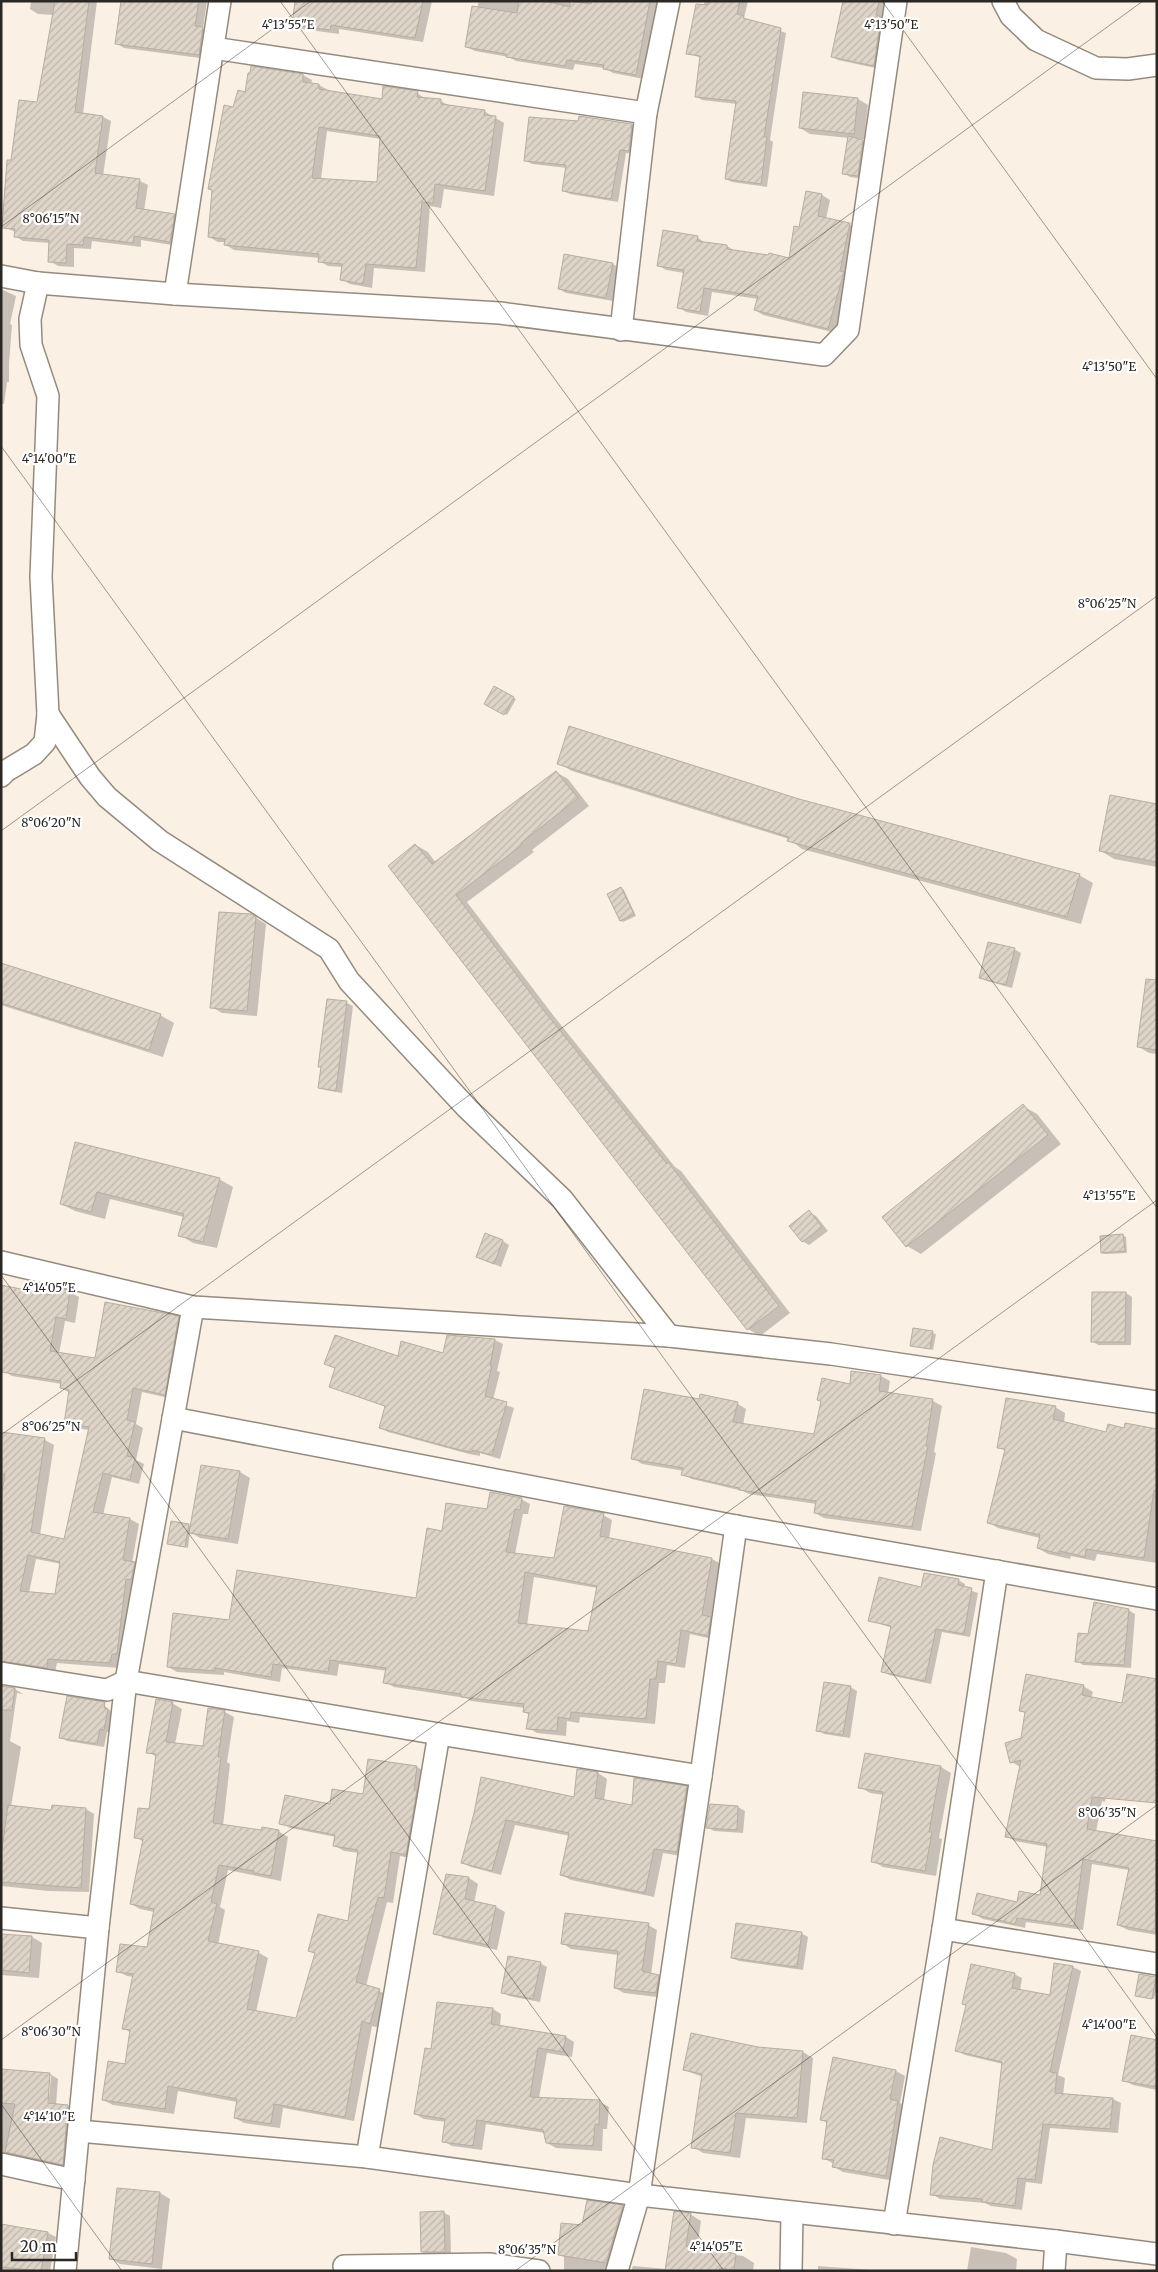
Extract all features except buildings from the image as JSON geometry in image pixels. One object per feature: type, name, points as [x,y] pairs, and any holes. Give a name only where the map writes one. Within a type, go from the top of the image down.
[{"type":"street","points":[[175,294],[220,1]]},
{"type":"street","points":[[621,330],[646,113],[669,1]]},
{"type":"street","points":[[1,276],[38,283],[175,294],[500,313],[824,355],[848,330],[896,1]]},
{"type":"street","points":[[1003,1],[1010,16],[1036,40],[1096,68],[1128,69],[1157,65]]},
{"type":"street","points":[[213,48],[646,113]]},
{"type":"street","points":[[1,776],[34,754],[45,742],[48,714],[41,577],[48,396],[31,345],[30,319],[38,283]]},
{"type":"street","points":[[48,714],[90,777],[107,797],[153,835],[329,949],[349,981],[460,1101],[562,1199],[669,1336]]},
{"type":"street","points":[[1,1262],[193,1307],[669,1336],[831,1354],[1157,1402]]},
{"type":"street","points":[[65,2271],[98,1928],[126,1681],[193,1307]]},
{"type":"street","points":[[173,1418],[736,1526],[1157,1599]]},
{"type":"street","points":[[617,2271],[639,2195],[736,1526]]},
{"type":"street","points":[[894,2224],[943,1930],[997,1571]]},
{"type":"street","points":[[1,1673],[107,1690],[126,1681],[701,1776]]},
{"type":"street","points":[[367,2157],[439,1734]]},
{"type":"street","points":[[1,1918],[98,1928]]},
{"type":"street","points":[[943,1930],[1157,1964]]},
{"type":"street","points":[[79,2131],[367,2157],[639,2195],[1157,2254]]},
{"type":"street","points":[[1,2164],[74,2180]]},
{"type":"street","points":[[791,2271],[792,2213]]},
{"type":"street","points":[[1054,2271],[1056,2241]]},
{"type":"street","points":[[344,2266],[489,2264],[540,2271]]}]
